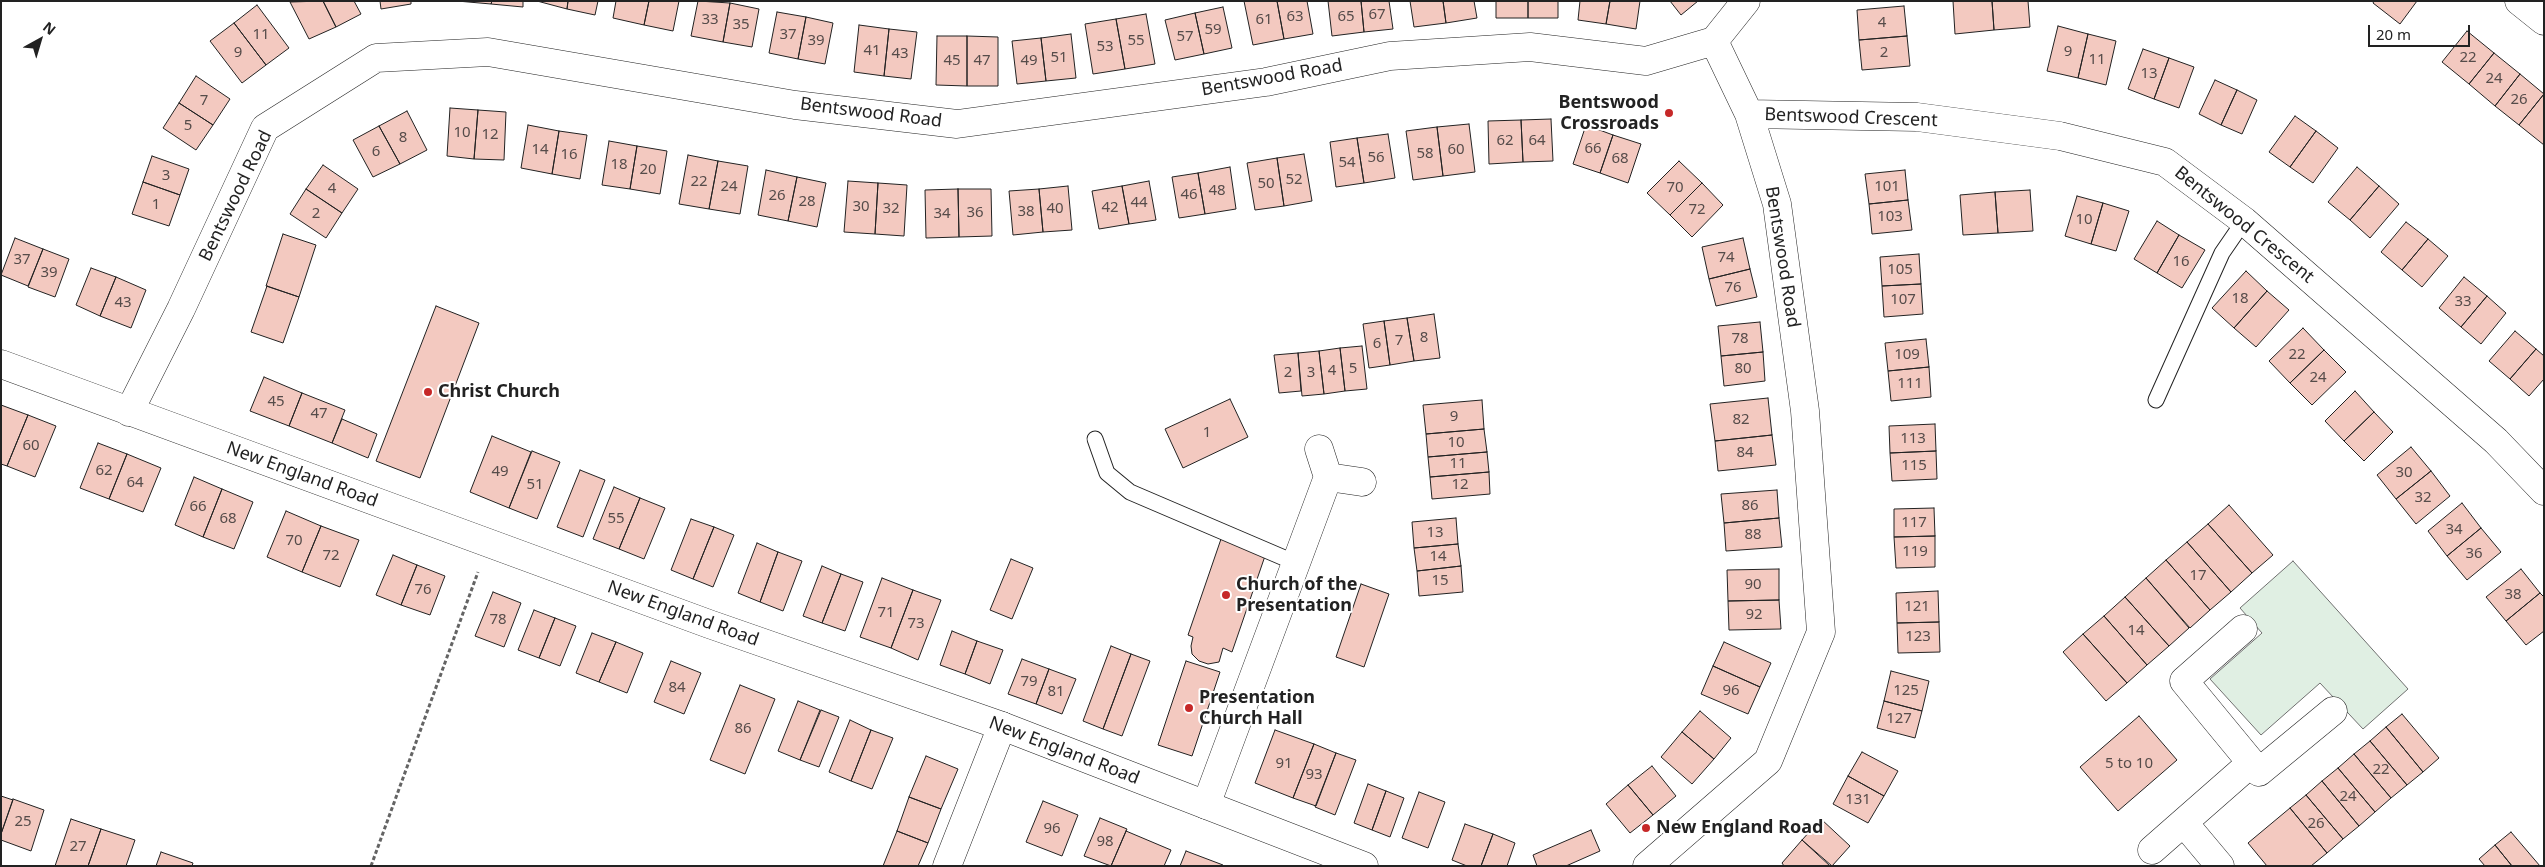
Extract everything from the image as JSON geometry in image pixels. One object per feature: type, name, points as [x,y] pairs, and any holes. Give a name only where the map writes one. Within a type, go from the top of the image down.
[{"type":"street","points":[[1714,41],[1746,1]]},
{"type":"street","points":[[2519,1],[2544,21]]},
{"type":"street","name":"Bentswood Road","points":[[129,412],[181,309],[265,128],[376,58],[488,52],[795,104],[957,124],[1266,82],[1390,56],[1530,47],[1646,61],[1714,41],[1749,114],[1777,204],[1805,410],[1820,632],[1768,761],[1647,866]]},
{"type":"street","name":"Bentswood Crescent","points":[[1749,114],[1917,117],[2060,136],[2165,162],[2244,220],[2496,441],[2544,491]]},
{"type":"street","name":"New England Road","points":[[1,364],[699,620],[1002,726],[1364,866]]},
{"type":"street","points":[[1206,805],[1328,477],[1319,449]]},
{"type":"street","points":[[1328,477],[1362,482]]},
{"type":"street","points":[[2243,629],[2184,681],[2250,764],[2259,772],[2334,712]]},
{"type":"street","points":[[947,866],[1002,726]]},
{"type":"street","points":[[2152,850],[2250,764]]},
{"type":"street","points":[[2184,823],[2220,866]]},
{"type":"lane","points":[[2156,400],[2222,253],[2244,220]]},
{"type":"lane","points":[[1095,439],[1107,473],[1130,492],[1296,563]]},
{"type":"path","points":[[372,866],[489,543]]},
{"type":"green space","points":[[2293,561],[2408,689],[2363,729],[2320,683],[2261,735],[2210,679],[2262,633],[2240,608]]},
{"type":"building","points":[[323,1],[354,1],[361,14],[336,27]]},
{"type":"building","points":[[323,1],[336,27],[309,39],[290,2]]},
{"type":"building","points":[[380,1],[411,1],[411,4],[381,9]]},
{"type":"building","points":[[457,1],[492,1],[491,4]]},
{"type":"building","points":[[492,1],[523,1],[523,7],[491,4]]},
{"type":"building","points":[[537,1],[568,1],[567,9]]},
{"type":"building","points":[[568,1],[598,1],[595,15],[567,9]]},
{"type":"building","points":[[616,1],[649,1],[644,25],[613,18]]},
{"type":"building","points":[[649,1],[679,1],[673,31],[644,25]]},
{"type":"building","points":[[698,1],[730,3],[723,42],[691,36]]},
{"type":"building","points":[[1244,1],[1277,1],[1284,39],[1253,45]]},
{"type":"building","points":[[1277,1],[1307,1],[1313,34],[1284,39]]},
{"type":"building","points":[[1328,1],[1361,1],[1364,32],[1332,36]]},
{"type":"building","points":[[1361,1],[1389,1],[1393,29],[1364,32]]},
{"type":"building","points":[[1410,1],[1443,1],[1446,23],[1414,27]]},
{"type":"building","points":[[1443,1],[1474,1],[1477,18],[1446,23]]},
{"type":"building","points":[[1496,1],[1528,1],[1528,18],[1496,18]]},
{"type":"building","points":[[1528,1],[1558,1],[1558,18],[1528,18]]},
{"type":"building","points":[[1580,1],[1610,1],[1606,24],[1578,20]]},
{"type":"building","points":[[1610,1],[1640,1],[1636,29],[1606,24]]},
{"type":"building","points":[[1670,1],[1698,1],[1681,15]]},
{"type":"building","points":[[1953,1],[1992,1],[1994,30],[1955,34]]},
{"type":"building","points":[[1992,1],[2028,1],[2030,27],[1994,30]]},
{"type":"building","points":[[2374,1],[2417,1],[2400,24],[2373,3]]},
{"type":"building","points":[[730,3],[759,9],[752,47],[723,42]]},
{"type":"building","points":[[257,5],[289,48],[266,65],[234,23]]},
{"type":"building","points":[[1904,6],[1907,36],[1859,40],[1857,10]]},
{"type":"building","points":[[1223,7],[1232,48],[1204,54],[1195,13]]},
{"type":"building","points":[[777,12],[806,17],[798,59],[769,53]]},
{"type":"building","points":[[1195,13],[1204,54],[1175,60],[1165,20]]},
{"type":"building","points":[[1146,14],[1155,64],[1125,69],[1116,19]]},
{"type":"building","points":[[806,17],[833,23],[825,64],[798,59]]},
{"type":"building","points":[[1116,19],[1125,69],[1093,74],[1085,24]]},
{"type":"building","points":[[234,23],[266,65],[242,83],[210,41]]},
{"type":"building","points":[[859,25],[889,29],[884,76],[854,72]]},
{"type":"building","points":[[2058,26],[2088,34],[2078,78],[2047,71]]},
{"type":"building","points":[[889,29],[917,32],[911,79],[884,76]]},
{"type":"building","points":[[2467,31],[2494,53],[2469,84],[2442,62]]},
{"type":"building","points":[[1071,34],[1076,78],[1046,81],[1041,38]]},
{"type":"building","points":[[2088,34],[2116,41],[2106,85],[2078,78]]},
{"type":"building","points":[[937,36],[967,36],[967,86],[936,85]]},
{"type":"building","points":[[967,36],[998,37],[998,86],[967,86]]},
{"type":"building","points":[[1907,36],[1910,66],[1862,70],[1859,40]]},
{"type":"building","points":[[1041,38],[1046,81],[1017,84],[1012,41]]},
{"type":"building","points":[[2143,49],[2169,58],[2154,99],[2128,89]]},
{"type":"building","points":[[2494,53],[2520,74],[2495,106],[2469,84]]},
{"type":"building","points":[[2169,58],[2194,67],[2179,108],[2154,99]]},
{"type":"building","points":[[2520,74],[2544,94],[2519,125],[2495,106]]},
{"type":"building","points":[[196,76],[230,99],[213,125],[179,103]]},
{"type":"building","points":[[2215,80],[2237,90],[2221,125],[2199,114]]},
{"type":"building","points":[[2237,90],[2257,100],[2242,134],[2221,125]]},
{"type":"building","points":[[2544,94],[2544,145],[2519,125]]},
{"type":"building","points":[[179,103],[213,125],[196,150],[163,128]]},
{"type":"building","points":[[450,108],[478,110],[474,159],[447,156]]},
{"type":"building","points":[[478,110],[506,112],[504,160],[474,159]]},
{"type":"building","points":[[407,111],[427,150],[400,164],[379,126]]},
{"type":"building","points":[[2295,116],[2316,131],[2290,167],[2269,152]]},
{"type":"building","points":[[1551,119],[1553,161],[1523,162],[1521,120]]},
{"type":"building","points":[[1521,120],[1523,162],[1489,164],[1488,121]]},
{"type":"building","points":[[1469,124],[1475,172],[1443,176],[1437,127]]},
{"type":"building","points":[[528,125],[559,131],[552,174],[521,168]]},
{"type":"building","points":[[1586,125],[1613,135],[1600,173],[1573,164]]},
{"type":"building","points":[[379,126],[400,164],[373,177],[353,140]]},
{"type":"building","points":[[1437,127],[1443,176],[1413,180],[1406,131]]},
{"type":"building","points":[[559,131],[587,135],[580,179],[552,174]]},
{"type":"building","points":[[2316,131],[2338,148],[2313,183],[2290,167]]},
{"type":"building","points":[[1388,134],[1395,178],[1364,183],[1357,138]]},
{"type":"building","points":[[1613,135],[1641,144],[1628,183],[1600,173]]},
{"type":"building","points":[[1357,138],[1364,183],[1336,187],[1330,142]]},
{"type":"building","points":[[609,141],[637,146],[630,189],[602,185]]},
{"type":"building","points":[[637,146],[667,151],[660,194],[630,189]]},
{"type":"building","points":[[1304,154],[1312,201],[1284,206],[1277,158]]},
{"type":"building","points":[[688,155],[718,161],[709,209],[679,204]]},
{"type":"building","points":[[152,156],[189,169],[180,195],[143,182]]},
{"type":"building","points":[[1277,158],[1284,206],[1255,210],[1247,163]]},
{"type":"building","points":[[718,161],[748,166],[740,214],[709,209]]},
{"type":"building","points":[[1679,161],[1702,183],[1670,215],[1647,193]]},
{"type":"building","points":[[323,165],[358,189],[342,213],[306,189]]},
{"type":"building","points":[[1230,167],[1236,209],[1205,214],[1198,173]]},
{"type":"building","points":[[2357,167],[2379,186],[2350,220],[2328,202]]},
{"type":"building","points":[[766,170],[797,177],[788,221],[758,215]]},
{"type":"building","points":[[1905,170],[1908,200],[1869,204],[1865,174]]},
{"type":"building","points":[[1198,173],[1205,214],[1179,218],[1172,177]]},
{"type":"building","points":[[797,177],[826,183],[817,227],[788,221]]},
{"type":"building","points":[[848,181],[878,183],[875,234],[844,232]]},
{"type":"building","points":[[1149,181],[1156,220],[1129,224],[1122,186]]},
{"type":"building","points":[[143,182],[180,195],[169,226],[132,214]]},
{"type":"building","points":[[878,183],[907,185],[904,236],[875,234]]},
{"type":"building","points":[[1702,183],[1723,205],[1692,237],[1670,215]]},
{"type":"building","points":[[1068,186],[1072,230],[1043,232],[1039,189]]},
{"type":"building","points":[[1122,186],[1129,224],[1099,229],[1092,191]]},
{"type":"building","points":[[2379,186],[2399,204],[2370,238],[2350,220]]},
{"type":"building","points":[[306,189],[342,213],[326,238],[290,214]]},
{"type":"building","points":[[958,189],[991,189],[992,236],[959,237]]},
{"type":"building","points":[[958,189],[959,237],[926,238],[925,190]]},
{"type":"building","points":[[1039,189],[1043,232],[1013,235],[1009,191]]},
{"type":"building","points":[[2030,190],[2033,231],[1998,233],[1995,192]]},
{"type":"building","points":[[1995,192],[1998,233],[1963,235],[1960,195]]},
{"type":"building","points":[[2077,196],[2103,203],[2091,244],[2065,236]]},
{"type":"building","points":[[1908,200],[1912,230],[1872,234],[1869,204]]},
{"type":"building","points":[[2103,203],[2129,211],[2116,251],[2091,244]]},
{"type":"building","points":[[2157,221],[2179,235],[2157,273],[2134,259]]},
{"type":"building","points":[[2406,222],[2428,239],[2402,270],[2381,252]]},
{"type":"building","points":[[283,234],[316,245],[299,297],[266,286]]},
{"type":"building","points":[[2179,235],[2205,250],[2182,288],[2157,273]]},
{"type":"building","points":[[15,238],[43,249],[28,286],[1,275]]},
{"type":"building","points":[[1743,238],[1750,269],[1709,279],[1702,247]]},
{"type":"building","points":[[2428,239],[2448,256],[2422,287],[2402,270]]},
{"type":"building","points":[[43,249],[69,259],[55,297],[28,287]]},
{"type":"building","points":[[1919,254],[1921,284],[1882,286],[1880,257]]},
{"type":"building","points":[[91,268],[116,277],[100,316],[76,305]]},
{"type":"building","points":[[1750,269],[1757,297],[1716,306],[1709,279]]},
{"type":"building","points":[[2246,271],[2267,291],[2234,328],[2212,308]]},
{"type":"building","points":[[116,277],[146,290],[131,328],[100,316]]},
{"type":"building","points":[[2464,277],[2487,296],[2461,327],[2439,308]]},
{"type":"building","points":[[1921,284],[1923,314],[1884,317],[1882,286]]},
{"type":"building","points":[[267,286],[299,297],[283,343],[251,332]]},
{"type":"building","points":[[2267,291],[2289,310],[2256,347],[2234,328]]},
{"type":"building","points":[[2487,296],[2506,313],[2481,344],[2461,327]]},
{"type":"building","name":"Christ Church","points":[[436,306],[479,323],[420,478],[376,461]]},
{"type":"building","points":[[1434,314],[1440,358],[1414,361],[1407,318]]},
{"type":"building","points":[[1407,318],[1414,361],[1390,365],[1384,321]]},
{"type":"building","points":[[1384,321],[1390,365],[1369,368],[1363,324]]},
{"type":"building","points":[[1760,322],[1763,352],[1721,356],[1718,326]]},
{"type":"building","points":[[2303,328],[2324,350],[2290,383],[2269,361]]},
{"type":"building","points":[[2515,331],[2536,349],[2510,379],[2489,361]]},
{"type":"building","points":[[1926,339],[1929,367],[1888,371],[1885,343]]},
{"type":"building","points":[[1362,346],[1367,389],[1345,391],[1340,348]]},
{"type":"building","points":[[1340,348],[1345,391],[1324,394],[1319,351]]},
{"type":"building","points":[[2536,349],[2544,356],[2544,379],[2529,396],[2510,379]]},
{"type":"building","points":[[2324,350],[2346,372],[2312,405],[2290,383]]},
{"type":"building","points":[[1319,351],[1324,394],[1302,396],[1298,353]]},
{"type":"building","points":[[1763,352],[1765,381],[1724,386],[1721,356]]},
{"type":"building","points":[[1298,353],[1301,391],[1279,393],[1274,355]]},
{"type":"building","points":[[1929,367],[1931,397],[1891,401],[1888,371]]},
{"type":"building","points":[[264,377],[302,393],[289,426],[250,411]]},
{"type":"building","points":[[2355,391],[2374,412],[2344,441],[2325,421]]},
{"type":"building","points":[[302,393],[345,410],[332,443],[289,426]]},
{"type":"building","points":[[1768,398],[1772,435],[1715,441],[1710,404]]},
{"type":"building","points":[[1230,399],[1248,437],[1183,468],[1165,429]]},
{"type":"building","points":[[1482,400],[1484,429],[1426,434],[1423,405]]},
{"type":"building","points":[[1,405],[28,415],[7,466],[1,464]]},
{"type":"building","points":[[2374,412],[2393,432],[2364,461],[2344,441]]},
{"type":"building","points":[[28,415],[56,426],[35,477],[7,466]]},
{"type":"building","points":[[342,419],[377,434],[368,458],[332,443]]},
{"type":"building","points":[[1935,424],[1936,451],[1890,453],[1889,426]]},
{"type":"building","points":[[1484,429],[1487,452],[1428,457],[1426,434]]},
{"type":"building","points":[[1772,435],[1776,465],[1718,471],[1715,441]]},
{"type":"building","points":[[492,436],[531,452],[509,508],[470,492]]},
{"type":"building","points":[[98,443],[127,454],[109,499],[80,488]]},
{"type":"building","points":[[2411,447],[2431,471],[2396,499],[2377,475]]},
{"type":"building","points":[[532,451],[560,462],[537,519],[509,508]]},
{"type":"building","points":[[1936,451],[1937,479],[1892,481],[1890,453]]},
{"type":"building","points":[[1487,452],[1489,472],[1430,477],[1428,457]]},
{"type":"building","points":[[127,454],[161,468],[143,512],[109,499]]},
{"type":"building","points":[[580,470],[605,480],[583,537],[557,527]]},
{"type":"building","points":[[2431,471],[2450,496],[2416,524],[2396,499]]},
{"type":"building","points":[[1489,472],[1490,494],[1432,499],[1430,477]]},
{"type":"building","points":[[194,477],[222,489],[203,537],[175,525]]},
{"type":"building","points":[[614,487],[640,498],[619,549],[593,539]]},
{"type":"building","points":[[222,489],[253,502],[234,549],[203,537]]},
{"type":"building","points":[[1777,490],[1779,518],[1724,523],[1721,494]]},
{"type":"building","points":[[640,498],[665,508],[644,559],[619,549]]},
{"type":"building","points":[[2462,503],[2481,528],[2447,556],[2428,531]]},
{"type":"building","points":[[2229,505],[2273,555],[2252,573],[2208,524]]},
{"type":"building","points":[[1934,508],[1935,536],[1894,537],[1894,509]]},
{"type":"building","points":[[286,511],[321,526],[302,572],[267,557]]},
{"type":"building","points":[[1456,518],[1458,544],[1414,548],[1412,522]]},
{"type":"building","points":[[1779,518],[1782,547],[1726,551],[1724,523]]},
{"type":"building","points":[[691,519],[714,527],[693,579],[671,570]]},
{"type":"building","points":[[2208,524],[2252,573],[2231,592],[2187,542]]},
{"type":"building","points":[[321,526],[359,540],[340,587],[302,572]]},
{"type":"building","points":[[714,527],[734,535],[713,587],[693,579]]},
{"type":"building","points":[[2481,528],[2501,552],[2467,580],[2447,556]]},
{"type":"building","points":[[1935,536],[1935,567],[1896,568],[1894,537]]},
{"type":"building","name":"Church of the Presentation","points":[[1221,539],[1265,556],[1232,652],[1223,648],[1219,662],[1208,664],[1199,661],[1192,654],[1193,637],[1188,635]]},
{"type":"building","points":[[2187,542],[2231,592],[2210,610],[2166,560]]},
{"type":"building","points":[[757,543],[778,552],[760,602],[738,593]]},
{"type":"building","points":[[1458,544],[1461,566],[1417,571],[1414,548]]},
{"type":"building","points":[[778,552],[802,561],[783,611],[760,602]]},
{"type":"building","points":[[393,555],[417,565],[401,605],[376,595]]},
{"type":"building","points":[[1011,559],[1033,568],[1012,619],[990,610]]},
{"type":"building","points":[[2166,560],[2210,610],[2190,628],[2146,578]]},
{"type":"building","points":[[417,565],[445,576],[430,615],[401,605]]},
{"type":"building","points":[[822,566],[841,574],[822,623],[803,616]]},
{"type":"building","points":[[1461,566],[1463,592],[1419,596],[1417,571]]},
{"type":"building","points":[[1779,569],[1779,600],[1728,601],[1727,570]]},
{"type":"building","points":[[2521,569],[2540,593],[2506,621],[2486,597]]},
{"type":"building","points":[[841,574],[863,582],[845,631],[822,623]]},
{"type":"building","points":[[882,578],[913,590],[891,648],[860,637]]},
{"type":"building","points":[[2146,578],[2189,628],[2169,646],[2125,597]]},
{"type":"building","points":[[1361,584],[1389,594],[1364,667],[1336,657]]},
{"type":"building","points":[[913,590],[941,600],[918,660],[891,648]]},
{"type":"building","points":[[1938,591],[1939,622],[1897,623],[1896,593]]},
{"type":"building","points":[[493,592],[521,603],[504,647],[475,636]]},
{"type":"building","points":[[2540,593],[2544,597],[2544,631],[2526,645],[2506,621]]},
{"type":"building","points":[[2125,597],[2169,646],[2147,665],[2104,616]]},
{"type":"building","points":[[1779,600],[1781,629],[1729,630],[1728,601]]},
{"type":"building","points":[[534,610],[555,618],[539,658],[518,650]]},
{"type":"building","points":[[2104,616],[2147,665],[2127,683],[2083,634]]},
{"type":"building","points":[[555,618],[576,626],[560,666],[539,658]]},
{"type":"building","points":[[1939,622],[1940,652],[1898,653],[1897,623]]},
{"type":"building","points":[[952,631],[977,641],[965,674],[940,665]]},
{"type":"building","points":[[592,633],[616,642],[599,682],[576,673]]},
{"type":"building","points":[[2083,634],[2127,683],[2106,701],[2063,652]]},
{"type":"building","points":[[977,641],[1003,650],[990,684],[965,674]]},
{"type":"building","points":[[616,642],[643,653],[627,693],[599,682]]},
{"type":"building","points":[[1724,642],[1771,663],[1760,687],[1713,666]]},
{"type":"building","points":[[1111,646],[1131,654],[1103,729],[1083,721]]},
{"type":"building","points":[[1131,654],[1150,661],[1122,736],[1103,729]]},
{"type":"building","points":[[1022,659],[1049,669],[1036,704],[1008,694]]},
{"type":"building","points":[[671,661],[701,673],[684,714],[654,702]]},
{"type":"building","name":"Presentation Church Hall","points":[[1186,661],[1220,672],[1192,756],[1158,745]]},
{"type":"building","points":[[1713,666],[1760,687],[1748,714],[1701,694]]},
{"type":"building","points":[[1049,669],[1076,679],[1062,714],[1036,704]]},
{"type":"building","points":[[1891,671],[1929,681],[1922,711],[1884,701]]},
{"type":"building","points":[[740,685],[775,699],[745,774],[710,760]]},
{"type":"building","points":[[798,701],[820,710],[800,760],[778,751]]},
{"type":"building","points":[[1884,701],[1922,711],[1915,738],[1877,728]]},
{"type":"building","points":[[821,710],[839,717],[819,767],[800,760]]},
{"type":"building","points":[[1700,711],[1731,738],[1714,759],[1682,732]]},
{"type":"building","points":[[2402,714],[2439,758],[2423,772],[2386,727]]},
{"type":"building","points":[[2139,716],[2177,760],[2118,811],[2080,767]]},
{"type":"building","points":[[850,720],[871,730],[851,781],[829,772]]},
{"type":"building","points":[[2386,727],[2423,772],[2407,785],[2370,741]]},
{"type":"building","points":[[871,730],[893,738],[872,789],[851,781]]},
{"type":"building","points":[[1275,730],[1314,744],[1293,798],[1255,783]]},
{"type":"building","points":[[1682,732],[1714,759],[1692,784],[1661,757]]},
{"type":"building","points":[[2370,741],[2407,785],[2391,798],[2354,754]]},
{"type":"building","points":[[1314,744],[1336,753],[1316,806],[1293,798]]},
{"type":"building","points":[[1862,752],[1898,771],[1884,796],[1848,776]]},
{"type":"building","points":[[1336,753],[1356,760],[1335,815],[1315,807]]},
{"type":"building","points":[[2354,754],[2391,798],[2375,812],[2338,768]]},
{"type":"building","points":[[926,756],[958,769],[941,809],[909,797]]},
{"type":"building","points":[[1652,766],[1676,796],[1653,815],[1628,785]]},
{"type":"building","points":[[2338,768],[2375,812],[2359,826],[2322,781]]},
{"type":"building","points":[[1848,776],[1884,796],[1868,823],[1833,804]]},
{"type":"building","points":[[2322,781],[2359,826],[2343,839],[2306,795]]},
{"type":"building","points":[[1368,784],[1386,791],[1372,830],[1354,823]]},
{"type":"building","points":[[1628,785],[1653,815],[1630,833],[1606,804]]},
{"type":"building","points":[[1386,791],[1404,798],[1390,837],[1372,830]]},
{"type":"building","points":[[1419,792],[1445,802],[1428,848],[1402,838]]},
{"type":"building","points":[[2306,795],[2343,839],[2327,853],[2290,808]]},
{"type":"building","points":[[1,796],[13,800],[1,834]]},
{"type":"building","points":[[909,797],[941,809],[928,843],[897,831]]},
{"type":"building","points":[[13,799],[44,810],[31,851],[1,840],[1,834]]},
{"type":"building","points":[[1043,801],[1078,815],[1062,856],[1026,842]]},
{"type":"building","points":[[2290,808],[2327,853],[2311,866],[2267,866],[2248,843]]},
{"type":"building","points":[[1100,818],[1127,829],[1111,866],[1084,856]]},
{"type":"building","points":[[71,819],[101,829],[88,866],[55,866]]},
{"type":"building","points":[[1821,819],[1850,846],[1832,866],[1802,840]]},
{"type":"building","points":[[1465,824],[1493,834],[1481,866],[1467,866],[1452,860]]},
{"type":"building","points":[[101,829],[135,840],[126,866],[88,866]]},
{"type":"building","points":[[1591,830],[1600,851],[1566,866],[1537,866],[1533,855]]},
{"type":"building","points":[[897,831],[928,843],[918,866],[883,866]]},
{"type":"building","points":[[1126,831],[1171,850],[1164,866],[1111,866]]},
{"type":"building","points":[[2511,832],[2540,866],[2512,866],[2495,845]]},
{"type":"building","points":[[1493,834],[1515,843],[1507,866],[1481,866]]},
{"type":"building","points":[[1802,840],[1830,866],[1784,866],[1782,863]]},
{"type":"building","points":[[2495,845],[2512,866],[2485,866],[2479,859]]},
{"type":"building","points":[[1186,851],[1223,865],[1180,866]]},
{"type":"building","points":[[161,852],[193,863],[192,866],[156,866]]},
{"type":"place","name":"Bentswood Crossroads","points":[[1669,113]]},
{"type":"place","name":"Christ Church","points":[[428,392]]},
{"type":"place","name":"Church of the Presentation","points":[[1226,595]]},
{"type":"place","name":"Presentation Church Hall","points":[[1189,708]]},
{"type":"place","name":"New England Road","points":[[1646,828]]}]
